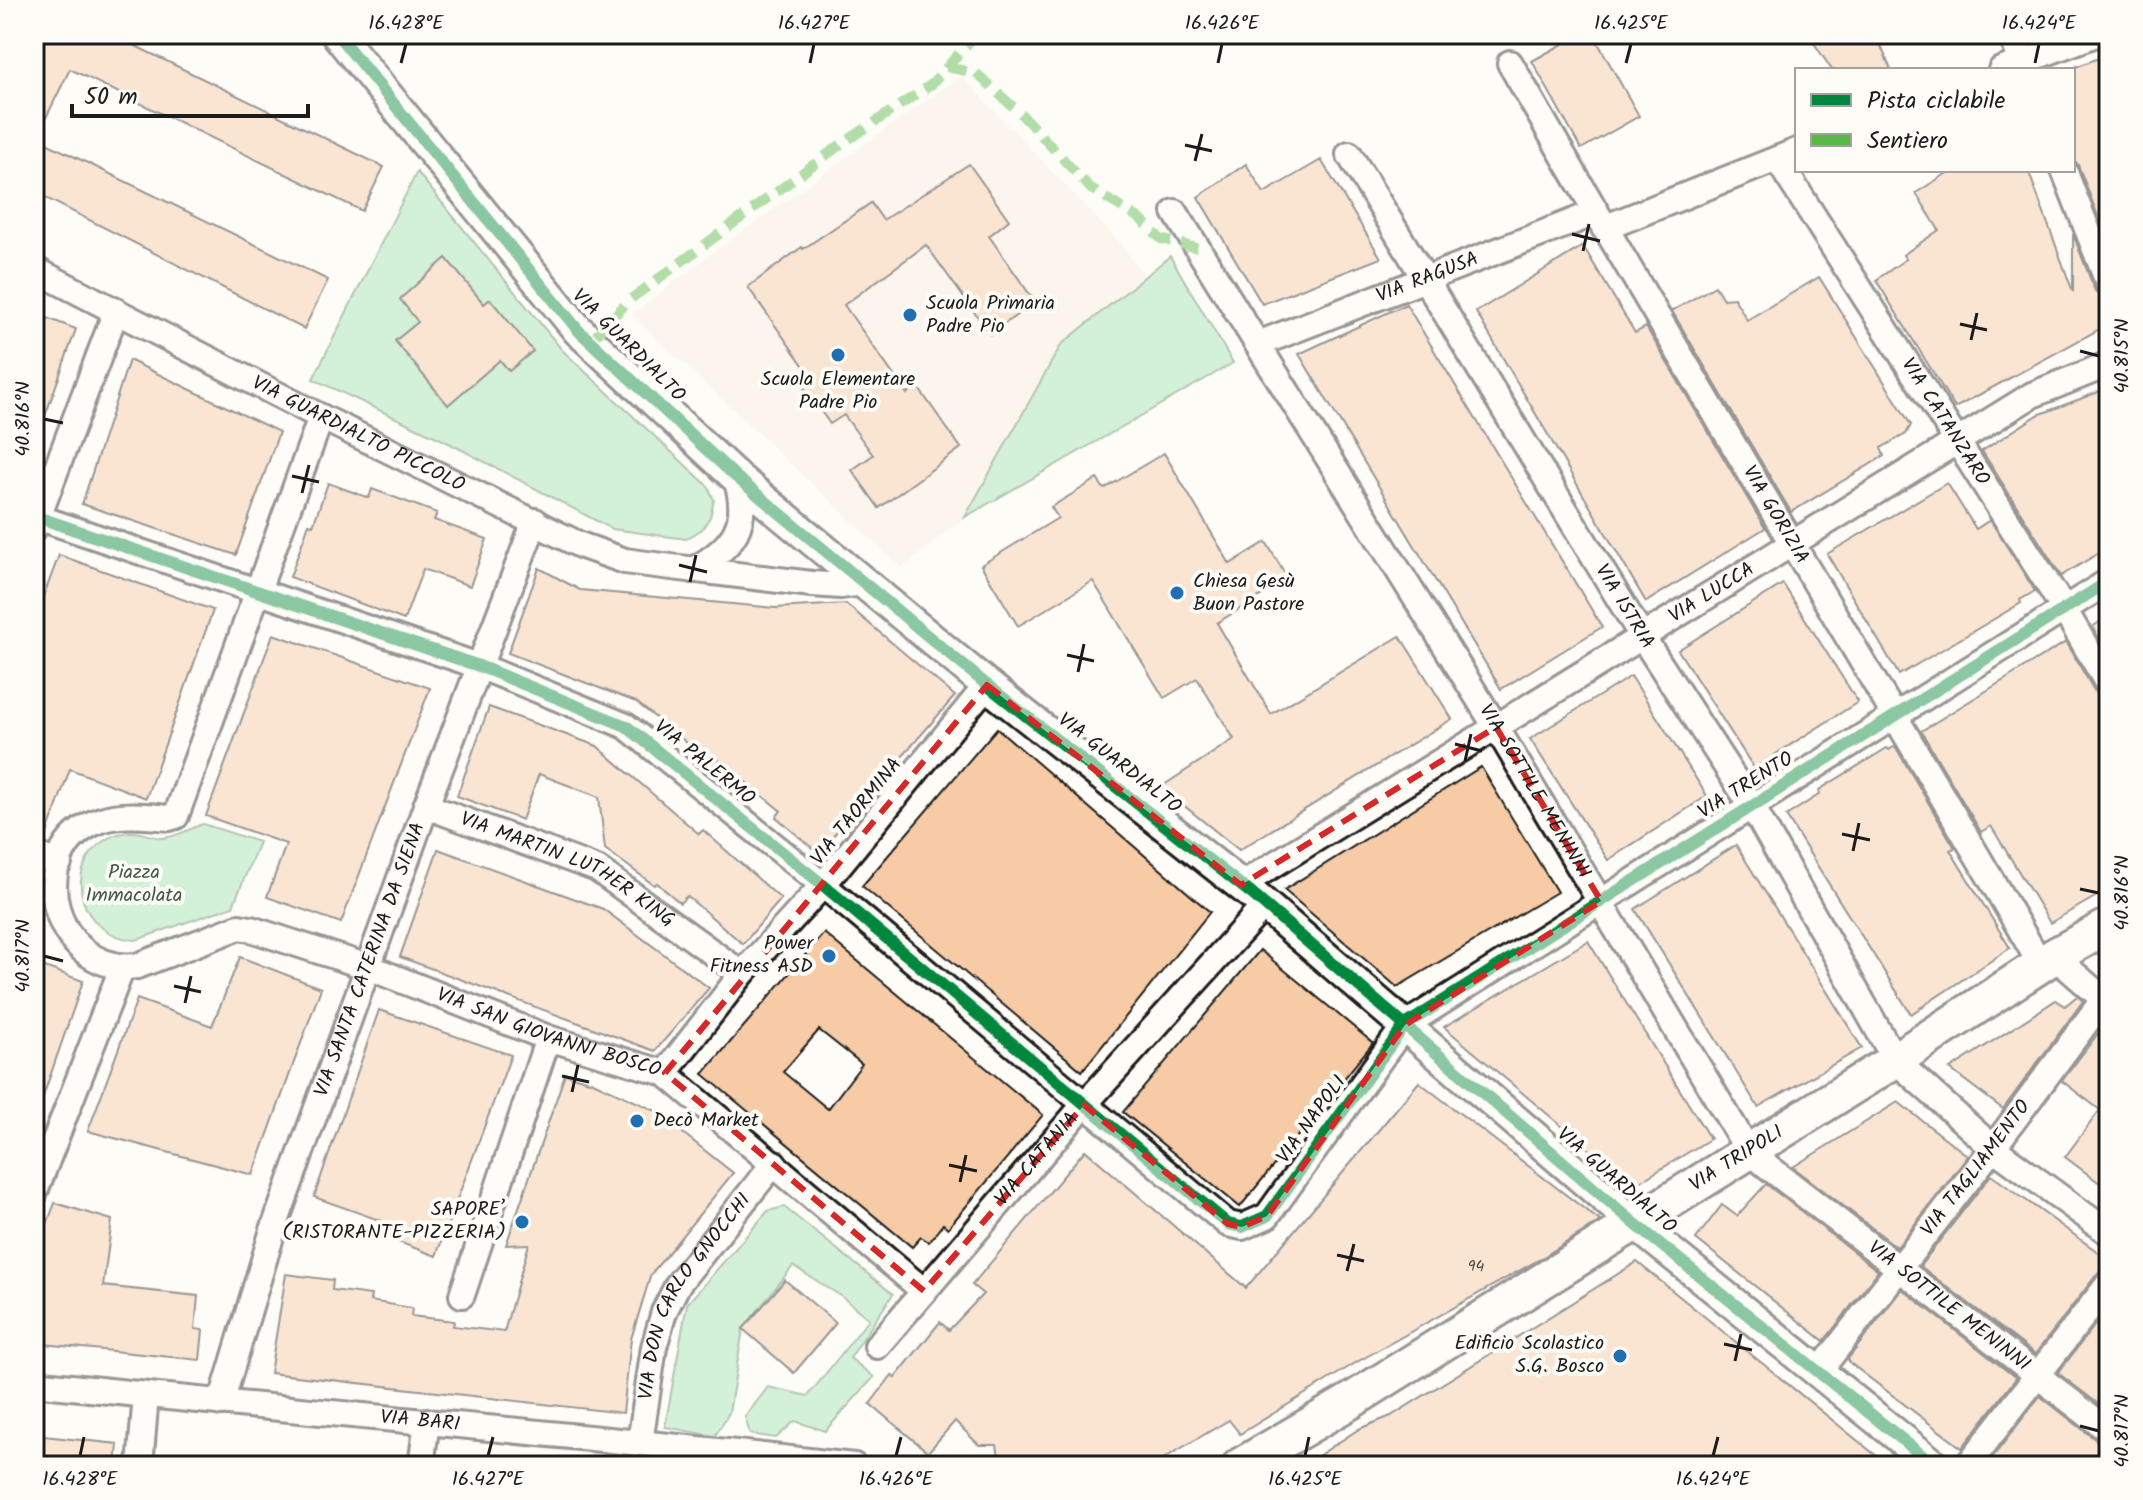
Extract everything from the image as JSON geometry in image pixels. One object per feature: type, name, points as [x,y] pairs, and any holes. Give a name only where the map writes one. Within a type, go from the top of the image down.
[{"type":"main road","name":"VIA TRIPOLI","points":[[1240,1466],[1349,1402],[1895,1060],[2047,961],[2109,926]]},
{"type":"street","name":"VIA GUARDIALTO","points":[[337,34],[578,330],[735,476],[987,685],[1241,885],[1633,1223],[1935,1466]]},
{"type":"street","points":[[2011,34],[2016,67],[2096,34]]},
{"type":"street","name":"VIA GORIZIA","points":[[1510,63],[1600,220],[2047,961],[2106,1002]]},
{"type":"street","name":"VIA ISTRIA","points":[[1349,154],[1643,638],[1752,806],[1895,1060],[1993,1148],[2109,1233]]},
{"type":"street","name":"VIA RAGUSA","points":[[1258,344],[1425,278],[1787,155]]},
{"type":"street","name":"VIA CATANZARO","points":[[1797,172],[1958,443],[2064,609],[2109,686]]},
{"type":"street","points":[[2065,172],[2109,285]]},
{"type":"street","name":"VIA SOTTILE MENINNI","points":[[1175,212],[1496,727],[1749,1152],[2109,1431]]},
{"type":"street","name":"VIA GUARDIALTO PICCOLO","points":[[34,269],[321,417],[580,545],[625,561],[812,584],[841,586],[862,583]]},
{"type":"street","points":[[35,520],[116,311]]},
{"type":"street","name":"VIA LUCCA","points":[[1241,885],[2032,395],[2109,364]]},
{"type":"street","points":[[34,1194],[122,968],[93,958],[77,945],[62,925],[55,904],[54,884],[59,863],[66,847],[80,831],[99,821],[118,816],[176,816],[321,417]]},
{"type":"street","points":[[693,570],[719,555],[735,534],[741,519],[742,496],[735,476]]},
{"type":"street","name":"VIA PALERMO","points":[[35,520],[479,666],[626,726],[823,885],[1228,1224],[1242,1227]]},
{"type":"street","name":"VIA SANTA CATERINA DA SIENA","points":[[221,1403],[273,1230],[426,806],[535,521]]},
{"type":"street","name":"VIA TRENTO","points":[[1405,1025],[2109,581]]},
{"type":"street","name":"VIA TAORMINA","points":[[665,1073],[742,974],[823,885],[987,685]]},
{"type":"street","name":"VIA MARTIN LUTHER KING","points":[[426,806],[597,869],[742,974]]},
{"type":"street","points":[[34,854],[59,863]]},
{"type":"street","name":"VIA CATANIA","points":[[877,1346],[1084,1105],[1265,905]]},
{"type":"street","name":"VIA SAN GIOVANNI BOSCO","points":[[122,968],[137,966],[239,927],[251,929],[368,967],[548,1038],[665,1073],[924,1291]]},
{"type":"street","name":"VIA TAGLIAMENTO","points":[[1817,1374],[2106,1002]]},
{"type":"street","name":"VIA NAPOLI","points":[[1242,1227],[1267,1216],[1405,1025]]},
{"type":"street","points":[[462,1295],[548,1038]]},
{"type":"street","name":"VIA DON CARLO GNOCCHI","points":[[646,1451],[654,1347],[664,1312],[678,1284],[774,1163]]},
{"type":"street","points":[[1967,1466],[2109,1283]]},
{"type":"street","name":"VIA BARI","points":[[34,1383],[427,1421],[646,1451],[854,1466]]},
{"type":"street","points":[[140,1466],[146,1395]]},
{"type":"street","points":[[421,1466],[427,1421]]},
{"type":"highlighted area","points":[[987,685],[1241,885],[1496,727],[1601,901],[1405,1025],[1267,1216],[1242,1227],[1228,1224],[1084,1105],[924,1291],[665,1073]]},
{"type":"shaded area","points":[[961,76],[1121,244],[1144,276],[1061,345],[965,517],[902,568],[632,315],[711,254]]},
{"type":"green space","points":[[417,172],[562,350],[708,486],[714,500],[710,517],[702,529],[686,539],[612,529],[445,441],[313,379]]},
{"type":"green space","points":[[1170,256],[1233,363],[965,517],[1061,345]]},
{"type":"green space","name":"Piazza Immacolata","points":[[203,824],[259,842],[233,906],[136,940],[113,934],[95,921],[86,908],[81,882],[83,869],[96,848],[118,834],[135,832],[167,838]]},
{"type":"green space","points":[[784,1207],[893,1294],[850,1358],[874,1377],[825,1431],[795,1421],[776,1438],[750,1434],[745,1417],[768,1387],[808,1396],[869,1319],[841,1296],[793,1266],[743,1329],[729,1413],[715,1436],[665,1427],[687,1304],[768,1211]]},
{"type":"building","points":[[34,34],[111,34],[384,167],[362,211],[70,69],[36,138],[328,280],[304,329],[34,192]]},
{"type":"building","points":[[1581,34],[1593,34],[1639,116],[1581,149],[1532,61]]},
{"type":"building","points":[[1808,34],[1876,34],[1890,68],[1831,68]]},
{"type":"building","points":[[2109,54],[2109,244],[2075,161],[2073,68]]},
{"type":"building","points":[[1321,160],[1381,258],[1262,304],[1198,197],[1246,164],[1264,193]]},
{"type":"building","name":"Scuola Elementare Padre Pio","points":[[969,164],[1009,220],[989,236],[1035,302],[990,334],[926,245],[844,305],[907,394],[917,386],[961,448],[879,508],[852,470],[873,455],[844,415],[830,424],[800,382],[810,375],[748,287],[802,247],[871,203],[883,220]]},
{"type":"building","points":[[1949,172],[2029,172],[2073,292],[2073,234],[2095,291],[2109,300],[2109,324],[1955,408],[1876,280],[1906,259],[1903,255],[1939,230],[1916,193]]},
{"type":"building","points":[[1583,246],[1635,333],[1646,327],[1765,528],[1646,602],[1476,312]]},
{"type":"building","points":[[446,258],[484,304],[490,299],[533,351],[509,371],[500,360],[448,405],[395,341],[418,322],[400,299]]},
{"type":"building","points":[[1819,277],[1911,425],[1906,434],[1881,448],[1884,456],[1791,512],[1672,311],[1715,286],[1723,299],[1734,298],[1747,320]]},
{"type":"building","points":[[1406,304],[1602,627],[1501,689],[1299,354]]},
{"type":"building","points":[[34,313],[76,329],[38,436],[34,435]]},
{"type":"building","points":[[129,360],[279,432],[236,555],[82,504]]},
{"type":"building","points":[[2109,388],[2109,547],[2061,576],[1982,451],[2038,415]]},
{"type":"building","points":[[1164,453],[1230,564],[1266,542],[1288,579],[1217,623],[1271,714],[1400,636],[1452,719],[1239,850],[1161,787],[1234,739],[1197,678],[1164,698],[1093,581],[1018,626],[981,565],[1058,518],[1051,507],[1097,479],[1104,489]]},
{"type":"building","points":[[328,483],[369,498],[372,489],[437,513],[434,520],[487,539],[470,586],[423,569],[404,620],[290,577]]},
{"type":"building","points":[[1947,483],[1976,529],[1990,520],[2035,591],[2020,600],[2021,603],[1899,675],[1827,554]]},
{"type":"building","points":[[59,555],[213,610],[146,798],[70,769],[44,842],[34,839],[34,622]]},
{"type":"building","points":[[539,568],[580,590],[775,608],[846,604],[955,696],[818,853],[776,817],[781,811],[719,760],[714,765],[636,702],[508,653]]},
{"type":"building","points":[[1783,584],[1858,702],[1754,768],[1678,650]]},
{"type":"building","points":[[2109,616],[2109,656],[2092,627]]},
{"type":"building","points":[[273,634],[430,688],[341,923],[267,897],[286,844],[206,816]]},
{"type":"building","points":[[2066,642],[2096,694],[2109,701],[2109,889],[2050,923],[1991,826],[1981,832],[1921,731]]},
{"type":"building","points":[[1631,676],[1707,796],[1608,860],[1530,739]]},
{"type":"building","points":[[489,707],[597,746],[699,834],[703,830],[781,899],[743,944],[687,896],[680,903],[657,883],[654,885],[605,849],[599,797],[539,774],[522,820],[457,796]]},
{"type":"building","points":[[997,728],[1210,912],[1082,1071],[862,886]]},
{"type":"building","points":[[1895,746],[1955,848],[1950,850],[2010,948],[1911,1014],[1786,816],[1820,794],[1819,790]]},
{"type":"building","points":[[1481,767],[1557,892],[1397,987],[1284,890]]},
{"type":"building","points":[[1736,845],[1862,1048],[1758,1107],[1635,909]]},
{"type":"building","points":[[438,849],[603,909],[709,988],[655,1051],[400,957]]},
{"type":"building","points":[[824,933],[1043,1115],[948,1228],[943,1224],[929,1242],[921,1237],[912,1247],[703,1074]],"holes":[[[819,1030],[862,1064],[828,1109],[783,1072]]]},
{"type":"building","points":[[1588,941],[1710,1139],[1633,1186],[1444,1027]]},
{"type":"building","points":[[1260,950],[1373,1043],[1240,1207],[1123,1112]]},
{"type":"building","points":[[240,957],[321,988],[253,1175],[88,1131],[137,999],[212,1026]]},
{"type":"building","points":[[34,963],[83,981],[38,1111],[34,1110]]},
{"type":"building","points":[[2077,996],[2083,1001],[2003,1109],[1950,1069],[2056,1000],[2065,1006]]},
{"type":"building","points":[[379,1010],[511,1055],[436,1256],[377,1234],[382,1221],[314,1197]]},
{"type":"building","points":[[2109,1019],[2109,1190],[2065,1157],[2100,1110],[2062,1081]]},
{"type":"building","points":[[565,1074],[593,1082],[654,1110],[733,1173],[651,1274],[631,1339],[623,1413],[270,1373],[286,1274],[333,1280],[332,1290],[371,1295],[370,1301],[412,1308],[411,1316],[454,1321],[453,1326],[504,1332],[529,1244],[506,1245]]},
{"type":"building","points":[[1419,1082],[1600,1221],[1240,1434],[1229,1420],[1151,1466],[1097,1466],[999,1457],[997,1445],[979,1445],[955,1421],[928,1452],[870,1404],[940,1322],[949,1330],[983,1294],[972,1285],[1085,1150],[1246,1288]]},
{"type":"building","points":[[1898,1102],[1968,1156],[1897,1247],[1793,1167]]},
{"type":"building","points":[[1991,1175],[2109,1260],[2109,1268],[2097,1274],[2035,1354],[1920,1266]]},
{"type":"building","points":[[1766,1184],[1878,1271],[1824,1341],[1696,1239],[1722,1205],[1737,1216]]},
{"type":"building","points":[[55,1203],[112,1220],[103,1286],[198,1296],[195,1329],[203,1330],[200,1360],[34,1343],[34,1259]]},
{"type":"building","name":"Edificio Scolastico S.G. Bosco","points":[[1637,1262],[1889,1466],[1303,1466],[1359,1429],[1391,1416]]},
{"type":"building","points":[[785,1280],[836,1323],[794,1373],[743,1329]]},
{"type":"building","points":[[1902,1289],[2016,1378],[1962,1448],[1848,1359]]},
{"type":"building","points":[[2109,1307],[2109,1412],[2058,1373]]},
{"type":"building","points":[[2040,1396],[2100,1443],[2109,1446],[2109,1466],[1986,1466]]},
{"type":"building","points":[[34,1435],[118,1444],[116,1466],[34,1466]]},
{"type":"marked path","points":[[590,342],[628,301],[836,148],[932,84],[970,41],[972,34]]},
{"type":"marked path","points":[[947,67],[976,73],[1021,114],[1091,189],[1139,218],[1161,239],[1197,248]]},
{"type":"cycle path","points":[[337,34],[578,330],[735,476],[987,685],[1252,894],[1634,1223],[1935,1466]]},
{"type":"cycle path","points":[[34,516],[479,666],[626,726],[823,885],[1228,1224],[1242,1227],[1267,1216],[1405,1025],[2109,581]]},
{"type":"place","name":"Scuola Primaria Padre Pio","points":[[910,315]]},
{"type":"place","name":"Scuola Elementare Padre Pio","points":[[838,355]]},
{"type":"place","name":"Chiesa Gesù Buon Pastore","points":[[1177,593]]},
{"type":"place","name":"Power Fitness ASD","points":[[829,956]]},
{"type":"place","name":"Decò Market","points":[[637,1121]]},
{"type":"place","name":"SAPORE’ (RISTORANTE-PIZZERIA)","points":[[522,1222]]},
{"type":"place","name":"Edificio Scolastico S.G. Bosco","points":[[1620,1356]]}]
